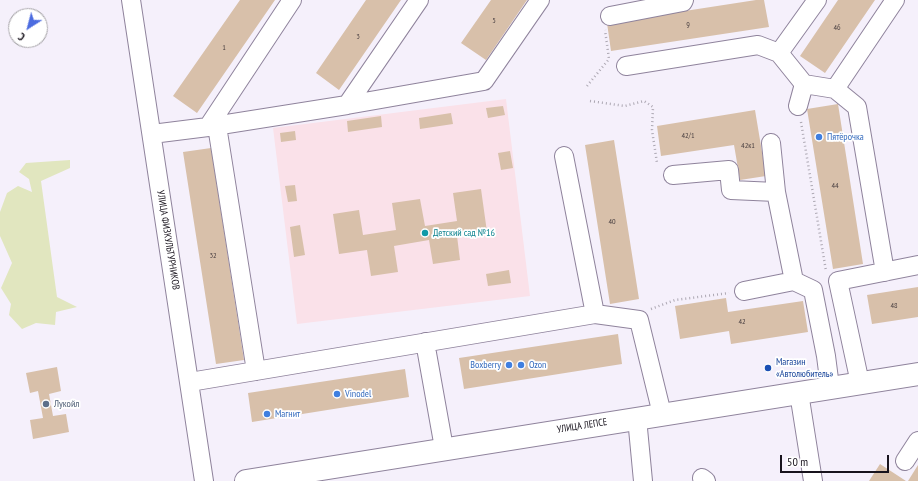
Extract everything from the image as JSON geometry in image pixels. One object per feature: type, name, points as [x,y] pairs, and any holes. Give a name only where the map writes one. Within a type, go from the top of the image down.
[{"type":"main road","name":"УЛИЦА ЛЕПСЕ","points":[[246,481],[860,382],[918,375]]},
{"type":"street","name":"УЛИЦА ФИЗКУЛЬТУРНИКОВ","points":[[131,0],[204,481]]},
{"type":"street","points":[[256,371],[213,126],[292,0]]},
{"type":"street","points":[[348,105],[419,0]]},
{"type":"street","points":[[152,134],[348,105],[484,81],[540,0]]},
{"type":"street","points":[[610,16],[683,2],[684,0]]},
{"type":"street","points":[[779,53],[817,0]]},
{"type":"street","points":[[835,89],[895,0]]},
{"type":"street","points":[[626,66],[758,46],[779,53],[804,84],[835,89],[857,107],[885,272]]},
{"type":"street","points":[[798,106],[804,84]]},
{"type":"street","points":[[771,143],[776,192],[794,281]]},
{"type":"street","points":[[564,156],[595,314]]},
{"type":"street","points":[[673,175],[729,170],[731,190],[776,192]]},
{"type":"street","points":[[860,382],[838,281],[918,266]]},
{"type":"street","points":[[744,291],[794,281],[813,290],[826,356],[830,387]]},
{"type":"street","points":[[190,382],[595,314],[638,320],[662,414]]},
{"type":"street","points":[[425,342],[444,448]]},
{"type":"street","points":[[799,393],[813,481]]},
{"type":"street","points":[[636,418],[643,481]]},
{"type":"street","points":[[905,461],[918,441]]},
{"type":"path","points":[[587,86],[609,59],[603,19],[610,16]]},
{"type":"path","points":[[590,100],[625,106],[644,101],[653,107],[652,130],[657,163]]},
{"type":"path","points":[[798,106],[826,272],[838,281]]},
{"type":"path","points":[[653,309],[675,300],[744,291]]},
{"type":"shaded area","points":[[506,99],[530,296],[297,324],[273,128]]},
{"type":"green space","points":[[70,160],[70,168],[41,181],[57,297],[77,307],[56,312],[55,325],[36,323],[22,329],[9,315],[11,304],[1,288],[12,263],[0,236],[0,212],[7,193],[18,186],[32,192],[29,179],[19,172],[26,163]]},
{"type":"building","points":[[240,0],[275,0],[197,113],[173,96]]},
{"type":"building","points":[[366,0],[401,0],[339,90],[316,73]]},
{"type":"building","points":[[491,0],[527,0],[486,60],[461,43]]},
{"type":"building","points":[[764,0],[769,27],[611,51],[607,23]]},
{"type":"building","points":[[838,0],[875,0],[825,73],[800,56]]},
{"type":"building","points":[[838,104],[863,264],[833,269],[807,109]]},
{"type":"building","points":[[503,106],[505,115],[488,118],[486,108]]},
{"type":"building","points":[[755,110],[766,176],[740,180],[734,145],[661,156],[657,126]]},
{"type":"building","points":[[451,113],[453,124],[420,129],[419,118]]},
{"type":"building","points":[[381,116],[382,127],[348,132],[347,121]]},
{"type":"building","points":[[295,131],[296,140],[281,142],[280,133]]},
{"type":"building","points":[[614,140],[639,299],[610,304],[585,145]]},
{"type":"building","points":[[211,148],[244,360],[216,364],[183,152]]},
{"type":"building","points":[[510,151],[513,168],[501,170],[498,153]]},
{"type":"building","points":[[295,185],[297,201],[288,202],[285,186]]},
{"type":"building","name":"Детский сад №16","points":[[481,189],[487,232],[457,236],[460,260],[433,264],[429,240],[394,246],[398,272],[371,276],[367,250],[339,254],[333,214],[359,210],[363,235],[396,230],[392,203],[420,199],[425,226],[457,221],[453,193]]},
{"type":"building","points":[[300,225],[305,255],[294,257],[290,227]]},
{"type":"building","points":[[509,270],[511,283],[488,286],[486,274]]},
{"type":"building","points":[[918,287],[918,317],[872,324],[867,295]]},
{"type":"building","points":[[726,298],[728,312],[803,301],[808,332],[731,344],[729,331],[680,339],[675,306]]},
{"type":"building","points":[[618,334],[622,364],[464,389],[459,358]]},
{"type":"building","name":"Лукойл","points":[[57,367],[61,391],[49,394],[53,416],[66,414],[69,432],[33,439],[30,420],[43,418],[38,391],[30,393],[26,373]]},
{"type":"building","points":[[405,369],[409,397],[252,422],[248,393]]},
{"type":"building","points":[[880,464],[906,481],[869,481]]},
{"type":"building","points":[[918,465],[918,481],[908,481]]},
{"type":"place","name":"Пятёрочка","points":[[819,137]]},
{"type":"place","name":"Детский сад №16","points":[[425,233]]},
{"type":"place","name":"Boxberry","points":[[509,365]]},
{"type":"place","name":"Ozon","points":[[521,365]]},
{"type":"place","name":"Магазин «Автолюбитель»","points":[[768,368]]},
{"type":"place","name":"Vinodel","points":[[337,394]]},
{"type":"place","name":"Лукойл","points":[[46,404]]},
{"type":"place","name":"Магнит","points":[[267,414]]}]
